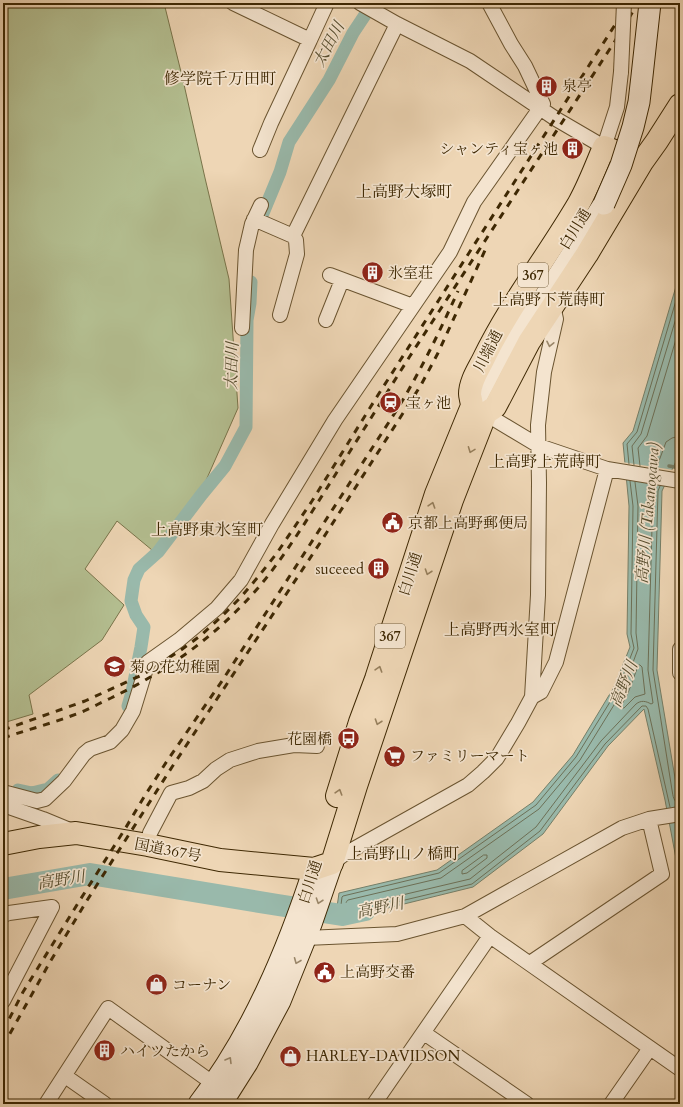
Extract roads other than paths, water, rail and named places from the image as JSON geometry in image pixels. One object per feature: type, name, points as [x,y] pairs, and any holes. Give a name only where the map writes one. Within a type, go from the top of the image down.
[{"type":"highway","name":"367","points":[[479,410],[496,407],[529,342],[587,254],[642,162],[680,105]]},
{"type":"highway","points":[[604,147],[642,162]]},
{"type":"highway","name":"川端通","points":[[479,410],[470,394],[473,381],[498,331],[515,302],[580,201],[604,147]]},
{"type":"highway","name":"白川通","points":[[321,872],[360,722],[376,679],[436,494],[479,410]]},
{"type":"highway","name":"国道367号","points":[[3,844],[39,837],[76,833],[148,845],[220,860],[321,872]]},
{"type":"street","points":[[233,3],[310,40]]},
{"type":"street","points":[[260,150],[327,3]]},
{"type":"street","points":[[360,3],[397,24],[470,61],[540,108],[604,147],[617,107],[621,72],[624,3]]},
{"type":"street","points":[[3,792],[37,801],[45,799],[64,782],[84,754],[90,749],[110,742],[122,730],[132,711],[148,662],[179,640],[217,608],[241,580],[272,524],[335,420],[450,252],[474,202],[543,104],[526,66],[500,26],[489,3]]},
{"type":"street","name":"白川通","points":[[598,202],[610,162],[620,136],[626,110],[637,3]]},
{"type":"street","name":"白川通","points":[[479,410],[488,403],[539,306],[598,202],[621,165],[639,102],[650,3]]},
{"type":"street","points":[[293,236],[397,24]]},
{"type":"street","points":[[242,328],[246,250],[252,224],[261,205]]},
{"type":"street","points":[[254,219],[293,236],[296,240],[297,254],[280,315]]},
{"type":"street","points":[[326,320],[336,278],[413,306]]},
{"type":"street","points":[[321,872],[342,855],[468,785],[497,758],[532,698],[538,595],[538,425],[544,372],[556,319],[553,306]]},
{"type":"street","points":[[479,410],[539,446],[610,469],[680,481]]},
{"type":"street","points":[[532,698],[541,692],[556,662],[610,469]]},
{"type":"street","points":[[680,649],[680,673]]},
{"type":"street","points":[[148,845],[150,833],[171,793],[189,788],[203,781],[216,769],[230,760],[258,751],[294,745],[317,746]]},
{"type":"street","points":[[3,805],[43,819],[76,833]]},
{"type":"street","points":[[304,930],[397,934],[465,916],[622,828],[649,819],[680,814]]},
{"type":"street","points":[[530,963],[662,874],[649,819]]},
{"type":"street","name":"白川通","points":[[199,1104],[220,1094],[247,1063],[280,1001],[304,930],[321,872]]},
{"type":"street","points":[[3,915],[52,907],[3,1001]]},
{"type":"street","points":[[465,916],[490,936],[680,1069]]},
{"type":"street","points":[[374,1104],[490,936]]},
{"type":"street","points":[[46,1104],[108,1008],[220,1094]]},
{"type":"street","points":[[424,1033],[527,1104]]},
{"type":"street","points":[[611,1104],[650,1048]]},
{"type":"street","points":[[65,1076],[105,1104]]},
{"type":"water","name":"高野川 (Takanogawa)","points":[[680,273],[680,443],[677,459],[662,491],[657,670],[680,808],[680,880],[665,800],[644,709],[608,746],[543,834],[473,887],[335,921],[339,893],[437,870],[533,802],[573,755],[614,687],[630,647],[627,634],[629,506],[623,443],[633,431]]},
{"type":"waterway","name":"太田川","points":[[261,218],[280,172],[289,142],[329,80],[353,33],[373,3]]},
{"type":"waterway","name":"太田川","points":[[128,706],[144,627],[136,615],[131,601],[134,580],[139,569],[158,552],[225,466],[246,427],[247,320],[250,303],[251,282]]},
{"type":"waterway","points":[[669,466],[680,468]]},
{"type":"waterway","name":"太田川","points":[[18,790],[32,793],[48,789],[58,780]]},
{"type":"waterway","name":"高野川","points":[[3,889],[90,874],[342,915],[365,910]]},
{"type":"railway","points":[[3,730],[85,701],[144,674],[200,636],[241,597],[277,553],[312,501],[378,395],[629,3]]},
{"type":"railway","points":[[3,738],[84,711],[153,676],[172,664],[208,637],[258,588],[303,526],[410,356],[615,41],[638,3]]},
{"type":"railway","points":[[3,1046],[50,962],[86,902],[172,767],[320,543],[421,385],[438,353],[487,246]]},
{"type":"railway","points":[[3,1031],[23,992],[144,797],[222,681],[398,408],[430,350],[458,291]]},
{"type":"place","name":"泉亭","points":[[547,86]]},
{"type":"place","name":"シャンティ宝ヶ池","points":[[573,149]]},
{"type":"place","name":"氷室荘","points":[[373,273]]},
{"type":"place","name":"宝ヶ池","points":[[391,403]]},
{"type":"place","name":"京都上高野郵便局","points":[[393,523]]},
{"type":"place","name":"suceeed","points":[[379,569]]},
{"type":"place","name":"菊の花幼稚園","points":[[114,667]]},
{"type":"place","name":"花園橋","points":[[348,739]]},
{"type":"place","name":"ファミリーマート","points":[[395,756]]},
{"type":"place","name":"上高野交番","points":[[324,972]]},
{"type":"place","name":"コーナン","points":[[156,985]]},
{"type":"place","name":"ハイツたから","points":[[105,1051]]},
{"type":"place","name":"HARLEY-DAVIDSON","points":[[291,1056]]},
{"type":"district","name":"修学院千万田町","points":[[220,78]]},
{"type":"district","name":"上高野大塚町","points":[[404,191]]},
{"type":"district","name":"上高野下荒蒔町","points":[[549,299]]},
{"type":"district","name":"上高野上荒蒔町","points":[[545,461]]},
{"type":"district","name":"上高野東氷室町","points":[[207,529]]},
{"type":"district","name":"上高野西氷室町","points":[[500,629]]},
{"type":"district","name":"上高野山ノ橋町","points":[[403,853]]}]
